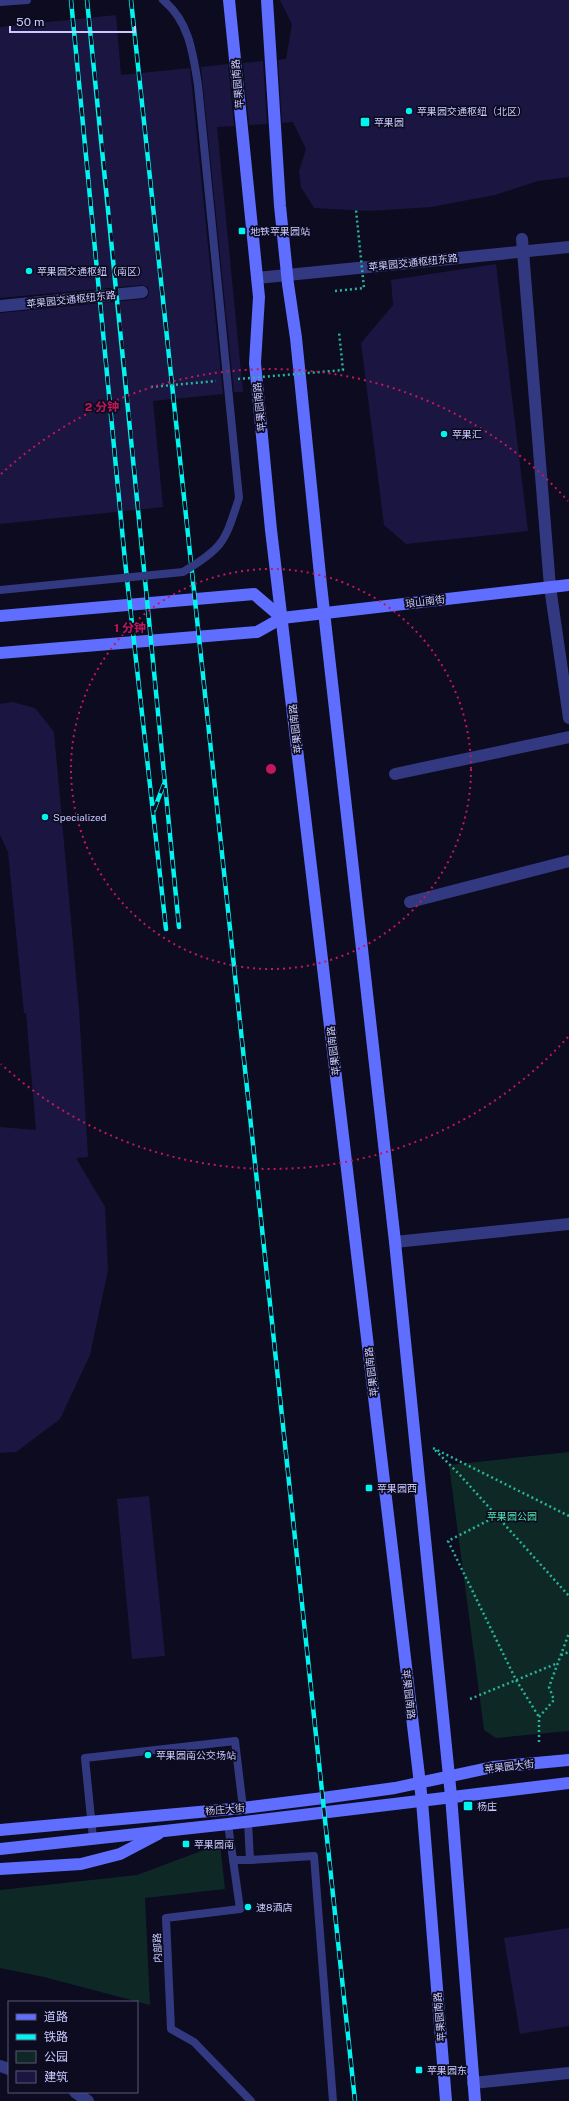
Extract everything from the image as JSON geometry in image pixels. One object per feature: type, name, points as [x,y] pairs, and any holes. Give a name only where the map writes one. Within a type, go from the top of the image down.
[{"type":"main road","name":"苹果园南路","points":[[229,0],[259,298],[255,363],[282,618],[422,1801],[446,2101]]},
{"type":"main road","points":[[267,0],[280,206],[287,274],[296,338],[395,1242],[451,1796],[475,2101]]},
{"type":"main road","name":"琅山南街","points":[[282,618],[569,585]]},
{"type":"main road","points":[[0,616],[254,594],[282,618],[257,632],[0,653]]},
{"type":"main road","name":"苹果园大街","points":[[449,1777],[493,1767],[569,1760]]},
{"type":"main road","name":"杨庄大街","points":[[0,1830],[244,1808],[323,1798],[449,1777]]},
{"type":"main road","points":[[451,1796],[569,1783]]},
{"type":"main road","name":"杨庄大街","points":[[0,1849],[248,1822],[422,1801],[451,1796]]},
{"type":"main road","name":"杨庄大街","points":[[0,1869],[81,1864],[120,1854],[164,1831]]},
{"type":"street","name":"苹果园交通枢纽东路","points":[[257,278],[523,245],[569,247]]},
{"type":"street","points":[[523,245],[550,587],[569,718]]},
{"type":"street","name":"苹果园交通枢纽东路","points":[[0,306],[142,292]]},
{"type":"street","points":[[395,774],[569,737]]},
{"type":"street","points":[[410,902],[569,861]]},
{"type":"street","points":[[395,1242],[569,1224]]},
{"type":"street","points":[[473,2083],[569,2072]]},
{"type":"street","points":[[76,2093],[88,2101]]},
{"type":"lane","points":[[0,2],[27,0]]},
{"type":"lane","points":[[0,590],[183,572],[209,557],[226,538],[239,498],[198,84],[190,39],[173,8],[163,0]]},
{"type":"lane","points":[[93,1838],[85,1758],[235,1741],[244,1808]]},
{"type":"lane","points":[[248,1822],[250,1860]]},
{"type":"lane","name":"内部路","points":[[228,1824],[240,1909],[166,1918],[171,2029],[194,2042],[251,2101]]},
{"type":"lane","points":[[234,1860],[314,1856],[333,2101]]},
{"type":"path","points":[[335,292],[364,288],[356,210]]},
{"type":"path","points":[[233,380],[343,370],[339,332]]},
{"type":"path","points":[[151,387],[218,381]]},
{"type":"path","points":[[569,1516],[433,1448],[569,1596]]},
{"type":"path","points":[[497,1516],[448,1541],[516,1680],[539,1717],[539,1742]]},
{"type":"path","points":[[539,1717],[554,1700],[549,1687],[569,1633]]},
{"type":"path","points":[[561,1655],[569,1652]]},
{"type":"path","points":[[470,1699],[558,1663]]},
{"type":"green space","name":"苹果园公园","points":[[569,1452],[569,1731],[496,1738],[484,1730],[449,1465]]},
{"type":"green space","points":[[220,1844],[225,1889],[145,1898],[150,2005],[44,1977],[0,1968],[0,1890],[137,1875]]},
{"type":"building","name":"苹果园交通枢纽（北区）","points":[[280,0],[569,0],[569,177],[538,181],[495,195],[431,207],[370,211],[314,208],[301,187],[299,171],[306,149],[293,122],[282,123],[278,60],[286,59],[292,24]]},
{"type":"building","points":[[116,15],[121,75],[190,68],[223,394],[153,401],[163,507],[0,524],[0,313],[143,299],[147,298],[149,292],[148,287],[141,285],[0,298],[0,27]]},
{"type":"building","points":[[263,61],[267,124],[249,125],[243,63]]},
{"type":"building","points":[[228,64],[234,126],[217,127],[243,392],[234,392],[201,67]]},
{"type":"building","name":"苹果汇","points":[[496,264],[528,531],[406,544],[384,525],[361,343],[393,305],[391,280]]},
{"type":"building","points":[[12,702],[35,708],[54,732],[79,1009],[88,1157],[76,1158],[105,1207],[108,1270],[90,1355],[60,1419],[16,1452],[0,1453],[0,1127],[36,1130],[26,1013],[24,1013],[8,852],[0,835],[0,704]]},
{"type":"building","points":[[149,1496],[165,1656],[132,1659],[117,1499]]},
{"type":"building","points":[[569,1928],[569,2026],[520,2034],[504,1938]]},
{"type":"railway","points":[[71,0],[125,561],[166,929]]},
{"type":"railway","points":[[87,0],[179,927]]},
{"type":"railway","points":[[131,0],[355,2101]]},
{"type":"railway","points":[[154,810],[164,784]]},
{"type":"place","name":"苹果园交通枢纽（北区）","points":[[409,111]]},
{"type":"place","name":"苹果园","points":[[365,122]]},
{"type":"place","name":"地铁苹果园站","points":[[242,231]]},
{"type":"place","name":"苹果园交通枢纽（南区）","points":[[29,271]]},
{"type":"place","name":"苹果汇","points":[[444,434]]},
{"type":"place","name":"Specialized","points":[[45,817]]},
{"type":"place","name":"苹果园西","points":[[369,1488]]},
{"type":"place","name":"苹果园南公交场站","points":[[148,1755]]},
{"type":"place","name":"杨庄","points":[[468,1806]]},
{"type":"place","name":"苹果园南","points":[[186,1844]]},
{"type":"place","name":"速8酒店","points":[[248,1907]]},
{"type":"place","name":"苹果园东","points":[[419,2070]]}]
